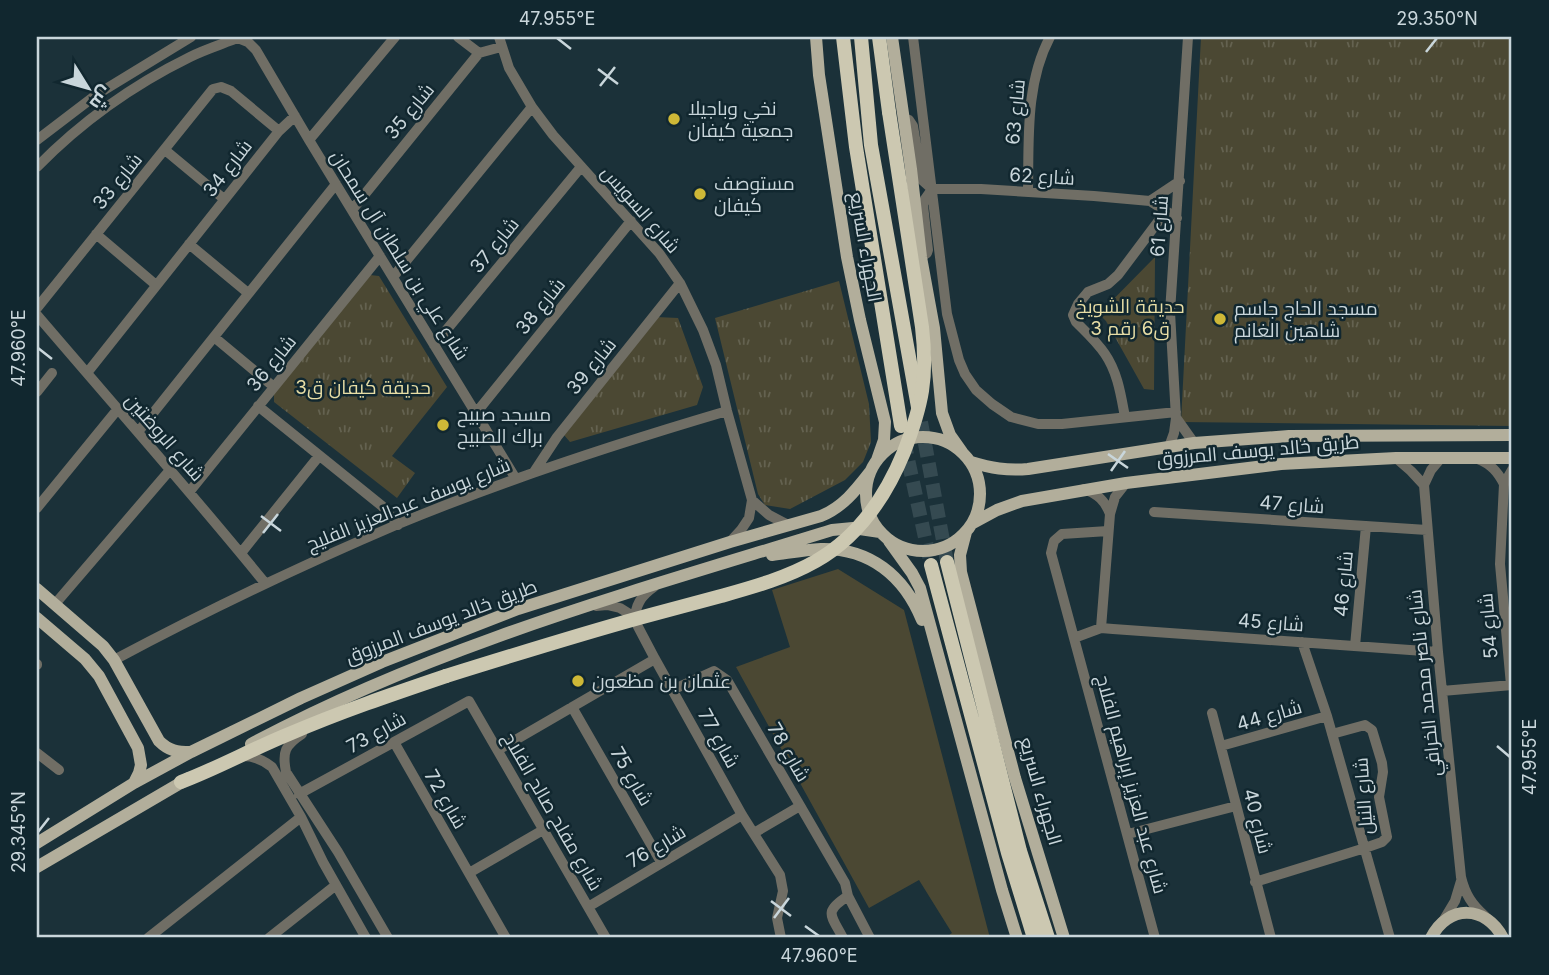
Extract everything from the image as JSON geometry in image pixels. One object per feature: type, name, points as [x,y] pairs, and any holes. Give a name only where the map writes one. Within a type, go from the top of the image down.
[{"type":"highway","name":"الجهراء السريع","points":[[843,37],[856,147],[901,426]]},
{"type":"highway","name":"الجهراء السريع","points":[[861,37],[872,145],[921,422]]},
{"type":"highway","points":[[181,782],[338,714],[446,676],[784,576],[817,561],[863,522],[895,473],[911,434],[922,397],[925,368],[922,327],[879,37]]},
{"type":"highway","name":"الجهراء السريع","points":[[947,562],[1020,851],[1048,938]]},
{"type":"highway","points":[[930,565],[1008,853],[1034,938]]},
{"type":"main road","name":"الجهراء السريع","points":[[816,37],[847,257],[885,422],[884,440],[874,466]]},
{"type":"main road","points":[[884,536],[911,551],[923,552],[947,547],[969,528],[978,511],[980,498],[977,473],[950,435],[942,412],[934,328],[921,257],[916,201],[892,37]]},
{"type":"main road","name":"طريق خالد يوسف المرزوق","points":[[966,457],[994,469],[1009,471],[1194,443],[1289,436],[1512,435]]},
{"type":"main road","points":[[966,457],[949,443],[934,438],[918,437],[902,441],[888,449],[874,466],[867,484],[866,497],[872,521],[912,573],[919,588],[1017,938]]},
{"type":"main road","name":"طريق خالد يوسف المرزوق","points":[[969,528],[997,510],[1022,501],[1126,483],[1281,464],[1396,458],[1512,458]]},
{"type":"main road","name":"طريق خالد يوسف المرزوق","points":[[37,843],[134,783],[191,752],[382,662],[518,609],[821,516],[836,509],[850,496],[874,466]]},
{"type":"main road","name":"طريق خالد يوسف المرزوق","points":[[37,867],[181,782],[270,734],[424,665],[590,606],[836,529],[859,528],[884,536]]},
{"type":"main road","name":"الجهراء السريع","points":[[969,528],[960,555],[961,572],[1016,778],[1064,938]]},
{"type":"main road","points":[[733,561],[821,550],[843,551],[873,562],[896,579],[912,599],[941,669]]},
{"type":"main road","points":[[37,589],[103,646],[114,660],[164,747],[176,752],[191,752]]},
{"type":"main road","points":[[424,665],[475,637],[525,619],[526,612],[518,609]]},
{"type":"main road","points":[[37,618],[76,650],[99,676],[141,757],[139,773],[134,783]]},
{"type":"main road","points":[[59,635],[71,631],[73,619]]},
{"type":"main road","points":[[76,650],[79,639],[89,634]]},
{"type":"main road","points":[[126,725],[131,727],[140,724],[145,716]]},
{"type":"main road","points":[[1002,890],[1010,938]]},
{"type":"main road","points":[[1433,932],[1451,916],[1474,913],[1512,932]]},
{"type":"main road","points":[[1488,919],[1498,928],[1503,938]]},
{"type":"street","points":[[37,140],[125,76],[191,37]]},
{"type":"street","points":[[37,167],[66,139],[130,91],[213,41],[239,37]]},
{"type":"street","name":"شارع علي بن سلطان آل سمحان","points":[[239,37],[256,50],[516,479]]},
{"type":"street","points":[[256,50],[257,37]]},
{"type":"street","points":[[309,140],[395,37]]},
{"type":"street","points":[[458,37],[479,53],[500,42]]},
{"type":"street","points":[[913,37],[947,314],[959,360],[976,390],[1011,417],[1038,424],[1176,415],[1194,443]]},
{"type":"street","name":"شارع 63","points":[[1028,192],[1032,94],[1037,67],[1050,37]]},
{"type":"street","name":"شارع 61","points":[[1169,447],[1176,415],[1170,326],[1188,37]]},
{"type":"street","name":"شارع السويس","points":[[500,42],[509,68],[532,107],[553,135],[659,253],[680,284],[703,330],[716,365],[752,500]]},
{"type":"street","name":"شارع 35","points":[[352,210],[479,53]]},
{"type":"street","name":"شارع 33","points":[[37,308],[213,89],[231,91],[279,131]]},
{"type":"street","points":[[393,277],[532,107]]},
{"type":"street","name":"شارع 34","points":[[86,373],[279,131],[295,116]]},
{"type":"street","points":[[904,119],[909,120],[913,126],[922,180],[932,189]]},
{"type":"street","points":[[55,125],[65,128],[66,139]]},
{"type":"street","name":"شارع 33","points":[[165,150],[224,199]]},
{"type":"street","name":"شارع 37","points":[[434,345],[581,167]]},
{"type":"street","points":[[1150,201],[1180,181]]},
{"type":"street","points":[[138,432],[336,184]]},
{"type":"street","points":[[921,257],[928,250],[924,201],[932,189]]},
{"type":"street","name":"شارع 62","points":[[932,189],[981,189],[1150,201],[1177,218]]},
{"type":"street","points":[[1125,417],[1118,381],[1111,365],[1073,315],[1088,292],[1108,285],[1118,275],[1166,211]]},
{"type":"street","name":"شارع 38","points":[[476,413],[631,221]]},
{"type":"street","name":"شارع 33","points":[[96,234],[156,285]]},
{"type":"street","points":[[189,244],[248,293]]},
{"type":"street","name":"شارع 36","points":[[190,491],[380,257]]},
{"type":"street","name":"39 شارع","points":[[533,472],[557,437],[680,284]]},
{"type":"street","name":"شارع الروضتين","points":[[37,315],[190,491],[265,583]]},
{"type":"street","points":[[214,337],[274,387]]},
{"type":"street","points":[[37,392],[52,373]]},
{"type":"street","points":[[258,406],[382,506],[398,525]]},
{"type":"street","points":[[37,508],[117,410]]},
{"type":"street","name":"شارع يوسف عبدالعزيز الفليج","points":[[114,660],[265,583],[398,525],[533,472],[727,411]]},
{"type":"street","points":[[241,553],[319,456]]},
{"type":"street","points":[[1396,458],[1424,485],[1441,458]]},
{"type":"street","points":[[1475,458],[1493,467],[1504,484]]},
{"type":"street","points":[[55,604],[170,470]]},
{"type":"street","name":"شارع 54","points":[[1511,685],[1500,564],[1504,484],[1512,470]]},
{"type":"street","points":[[1074,638],[1101,628],[1110,514],[1115,497],[1126,483]]},
{"type":"street","name":"شارع ناصر محمد الخرافي","points":[[1424,485],[1461,877],[1469,899],[1488,919]]},
{"type":"street","points":[[1083,489],[1101,498],[1110,514]]},
{"type":"street","points":[[730,542],[749,517],[752,500],[788,525]]},
{"type":"street","name":"شارع 47","points":[[1154,512],[1427,530]]},
{"type":"street","name":"شارع 46","points":[[1355,646],[1366,526]]},
{"type":"street","name":"شارع عبد العزيز إبراهيم الفلاج","points":[[1108,531],[1058,536],[1052,545],[1052,560],[1155,938]]},
{"type":"street","name":"شارع 54","points":[[1500,564],[1512,565]]},
{"type":"street","points":[[635,621],[639,600],[660,584]]},
{"type":"street","points":[[590,606],[616,606],[628,612],[635,621]]},
{"type":"street","name":"شارع 77","points":[[635,621],[742,815],[780,876],[783,885],[777,918],[781,938]]},
{"type":"street","name":"شارع 45","points":[[1101,628],[1438,652]]},
{"type":"street","name":"شارع النيل","points":[[1302,642],[1332,734],[1390,938]]},
{"type":"street","points":[[498,750],[654,659]]},
{"type":"street","name":"شارع 78","points":[[672,690],[714,671],[727,680],[845,883],[848,895],[870,938]]},
{"type":"street","points":[[1442,691],[1511,685]]},
{"type":"street","name":"شارع 73","points":[[299,794],[470,701]]},
{"type":"street","name":"شارع مفلح صالح الفلاح","points":[[470,701],[606,938]]},
{"type":"street","name":"شارع 75","points":[[572,707],[661,862]]},
{"type":"street","name":"شارع 40","points":[[1212,713],[1271,938]]},
{"type":"street","points":[[338,714],[290,742],[285,751],[286,772],[338,852],[388,938]]},
{"type":"street","name":"شارع 44","points":[[1221,747],[1326,716]]},
{"type":"street","name":"شارع النيل","points":[[1332,734],[1367,726],[1372,730],[1382,763],[1379,797],[1387,837],[1382,842],[1365,848]]},
{"type":"street","name":"شارع 72","points":[[394,742],[506,938]]},
{"type":"street","points":[[37,753],[59,771]]},
{"type":"street","points":[[240,757],[258,758],[272,768],[366,938]]},
{"type":"street","points":[[754,833],[800,806]]},
{"type":"street","points":[[1128,834],[1236,806]]},
{"type":"street","name":"شارع 76","points":[[588,907],[742,815]]},
{"type":"street","points":[[148,938],[301,817]]},
{"type":"street","points":[[468,873],[544,830]]},
{"type":"street","points":[[323,862],[322,855],[326,848],[334,848],[338,852]]},
{"type":"street","points":[[1255,882],[1365,848]]},
{"type":"street","name":"شارع ناصر محمد الخرافي","points":[[1433,932],[1455,901],[1461,877]]},
{"type":"street","points":[[269,938],[336,885]]},
{"type":"street","points":[[843,938],[831,916],[831,910],[848,895]]},
{"type":"green space","points":[[1201,37],[1512,37],[1512,426],[1181,422]]},
{"type":"green space","name":"حديقة الشويخ ق6 رقم 3","points":[[1155,257],[1154,390],[1144,389],[1106,321],[1099,314]]},
{"type":"green space","name":"حديقة كيفان ق3","points":[[370,275],[379,276],[447,387],[392,456],[415,473],[397,498],[274,402],[274,392]]},
{"type":"green space","points":[[839,281],[869,404],[871,442],[863,462],[845,480],[790,509],[765,505],[758,494],[715,318]]},
{"type":"green space","points":[[656,317],[678,318],[703,387],[697,405],[570,442],[564,435]]},
{"type":"green space","points":[[838,569],[904,610],[990,938],[945,938],[952,933],[919,880],[869,908],[736,667],[790,647],[772,590]]},
{"type":"tunnel","points":[[921,422],[947,562]]},
{"type":"tunnel","points":[[904,441],[931,565]]},
{"type":"place","name":"نخي وباجيلا جمعية كيفان","points":[[674,119]]},
{"type":"place","name":"مستوصف كيفان","points":[[700,194]]},
{"type":"place","name":"مسجد الحاج جاسم شاهين الغانم","points":[[1220,319]]},
{"type":"place","name":"مسجد صبيح براك الصبيح","points":[[443,425]]},
{"type":"place","name":"عثمان بن مظعون","points":[[578,681]]}]
